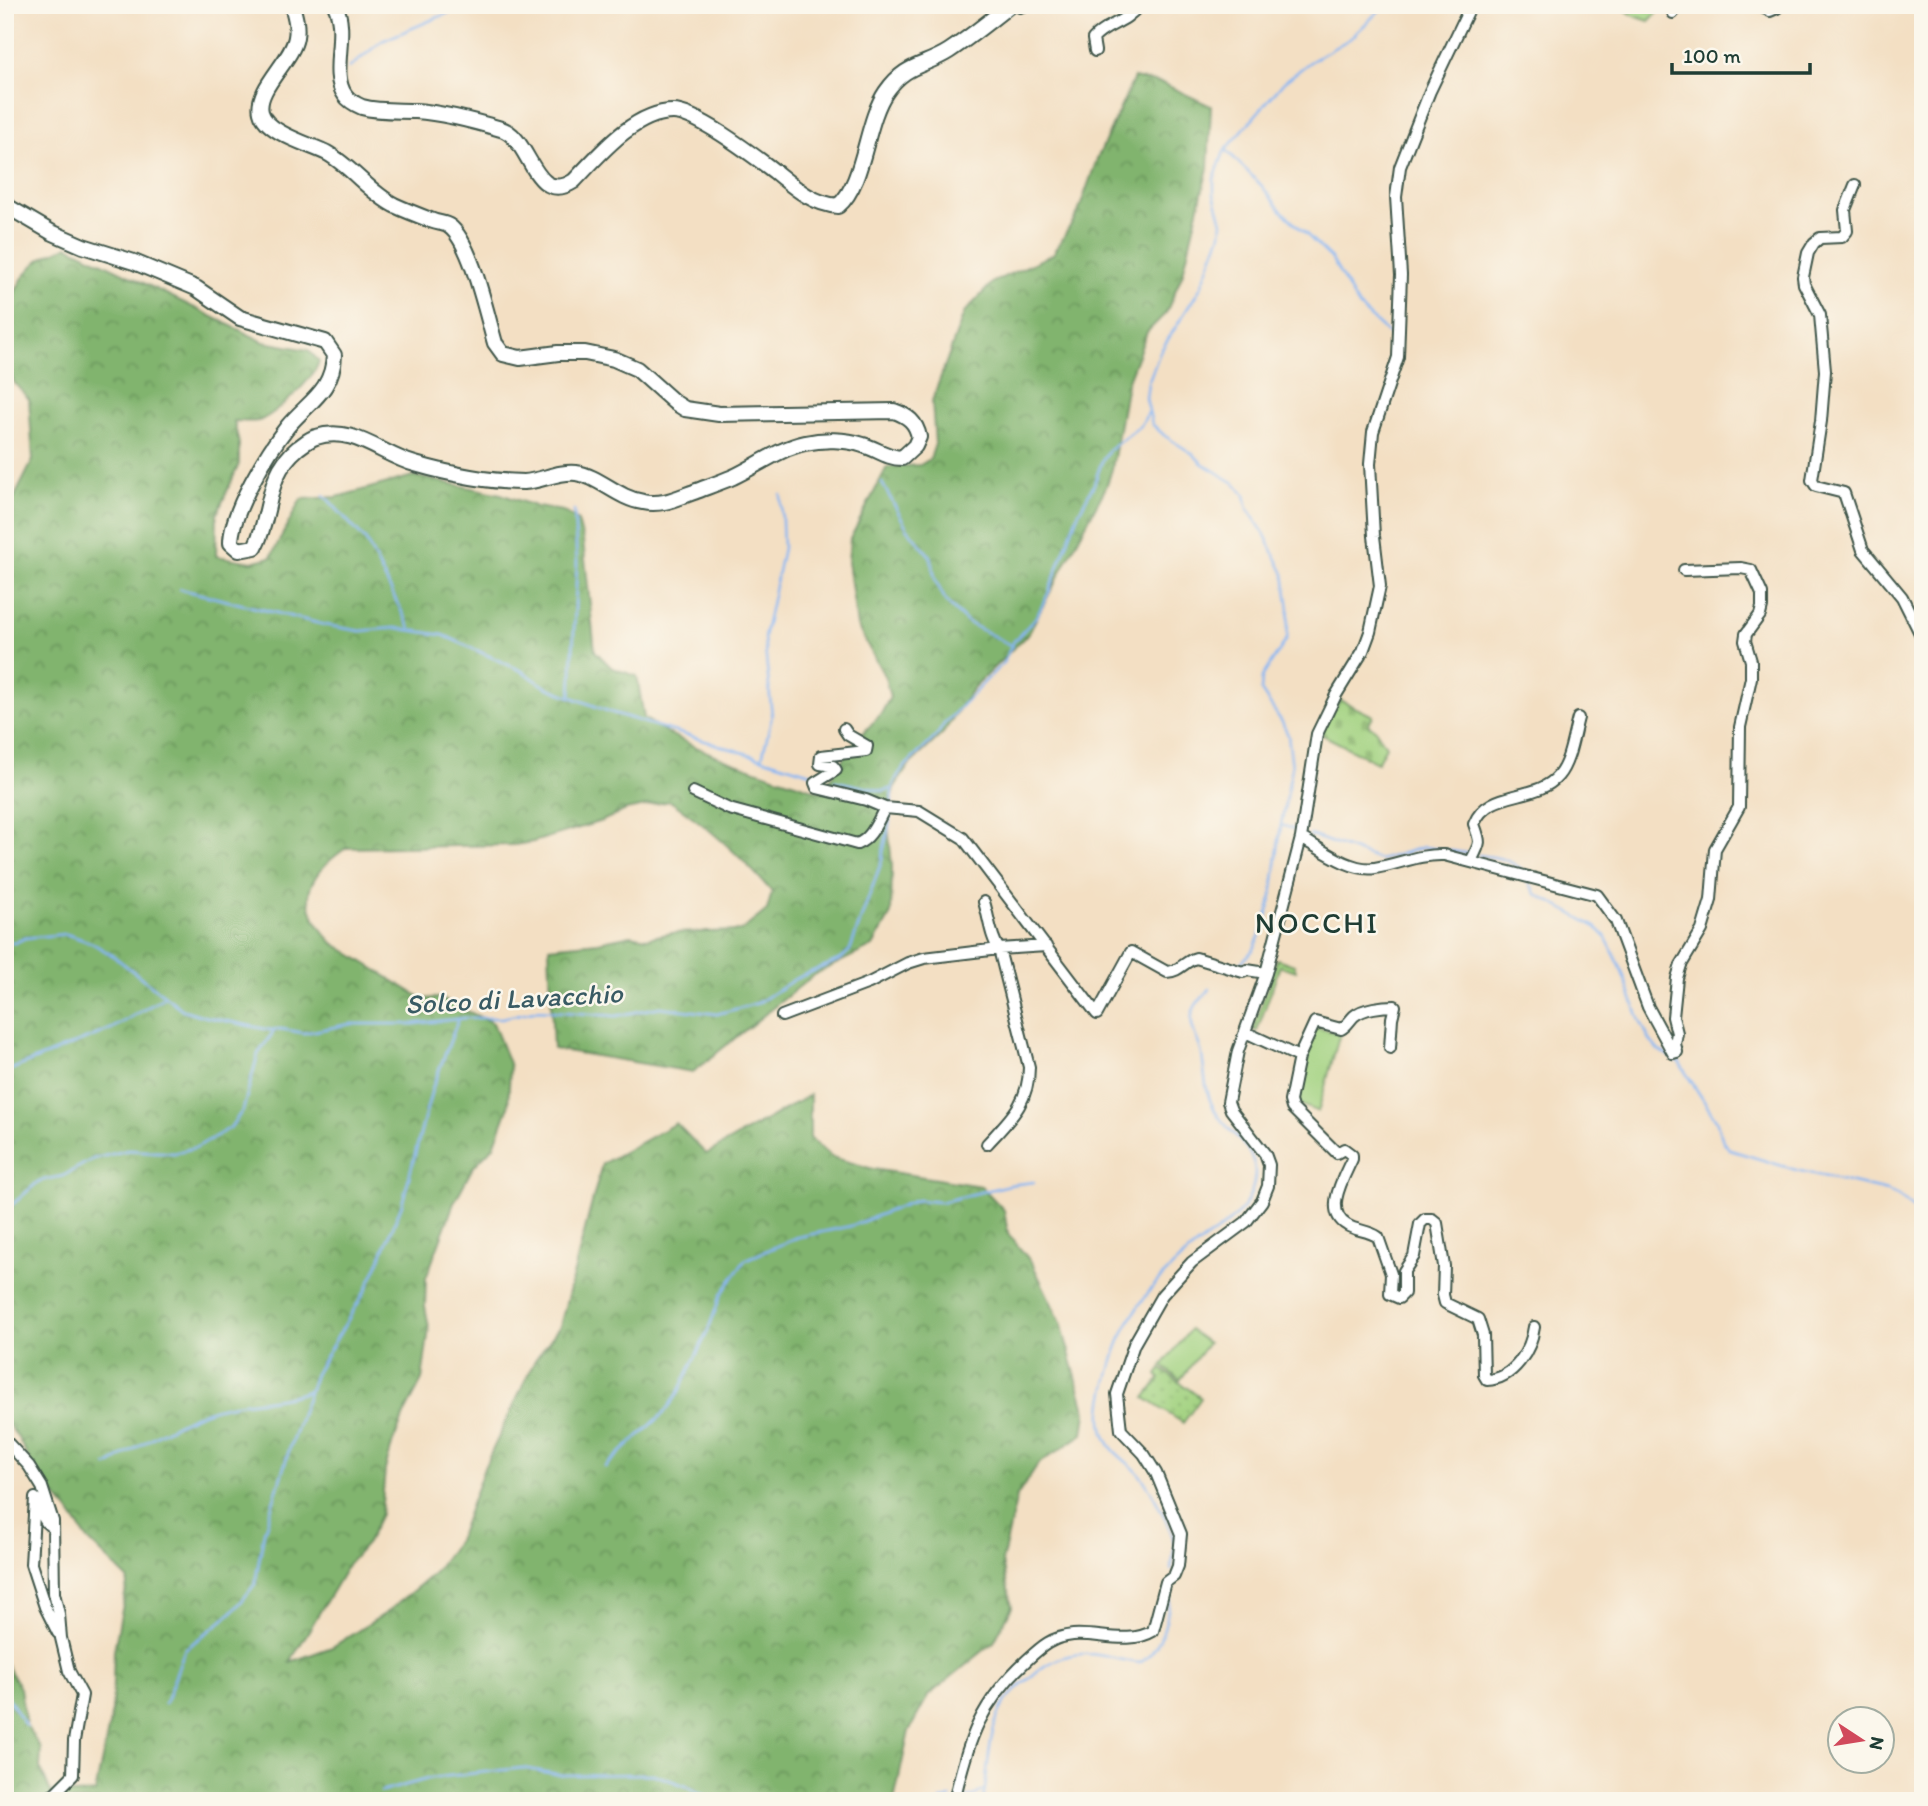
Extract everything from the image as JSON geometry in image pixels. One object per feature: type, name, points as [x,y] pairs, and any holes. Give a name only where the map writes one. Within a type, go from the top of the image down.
[{"type":"main road","points":[[5,205],[51,232],[134,262],[195,288],[240,318],[325,342],[334,355],[327,385],[274,444],[240,509],[231,530],[231,543],[239,550],[255,547],[260,538],[270,495],[282,464],[300,446],[316,437],[347,434],[402,460],[487,480],[525,482],[562,473],[576,473],[598,481],[622,496],[657,503],[670,501],[732,477],[803,443],[850,442],[864,445],[892,458],[902,458],[915,446],[919,437],[914,424],[908,416],[894,411],[719,414],[685,409],[637,369],[603,356],[558,353],[520,358],[503,354],[495,343],[468,253],[449,226],[392,204],[341,162],[289,137],[265,121],[261,114],[263,96],[296,39],[297,25],[292,5]]},
{"type":"main road","points":[[335,5],[341,30],[340,83],[343,94],[351,102],[382,110],[435,113],[504,129],[522,148],[545,183],[556,187],[566,186],[617,137],[641,122],[674,112],[698,120],[813,200],[838,206],[845,200],[853,183],[880,101],[897,78],[912,66],[946,53],[1010,5]]},
{"type":"street","points":[[1015,5],[1025,5]]},
{"type":"street","points":[[1095,51],[1093,39],[1102,29],[1130,17],[1139,5]]},
{"type":"street","points":[[955,1797],[975,1726],[988,1702],[1011,1674],[1055,1637],[1127,1637],[1146,1635],[1153,1631],[1173,1575],[1181,1534],[1175,1513],[1144,1454],[1121,1430],[1117,1394],[1121,1375],[1134,1344],[1162,1295],[1192,1262],[1246,1222],[1262,1201],[1268,1186],[1269,1165],[1265,1154],[1231,1110],[1228,1102],[1238,1051],[1266,973],[1301,838],[1317,734],[1370,632],[1380,586],[1370,464],[1373,432],[1398,357],[1401,275],[1396,197],[1400,167],[1430,91],[1471,5]]},
{"type":"street","points":[[1758,5],[1770,11],[1777,8]]},
{"type":"street","points":[[1855,185],[1845,211],[1847,231],[1842,237],[1820,238],[1814,243],[1808,253],[1803,277],[1820,315],[1825,371],[1812,480],[1816,486],[1844,493],[1863,550],[1902,597],[1923,639]]},
{"type":"street","points":[[1301,838],[1358,867],[1374,869],[1426,854],[1471,861],[1521,877],[1597,895],[1616,921],[1648,1007],[1662,1035],[1673,1053],[1677,1052],[1677,1033],[1673,1017],[1677,978],[1681,965],[1702,930],[1708,910],[1715,849],[1739,807],[1740,727],[1751,678],[1751,661],[1745,641],[1746,634],[1760,615],[1762,594],[1751,570],[1684,570]]},
{"type":"street","points":[[1471,861],[1480,845],[1481,837],[1474,824],[1477,815],[1484,808],[1508,796],[1552,782],[1560,774],[1578,718]]},
{"type":"street","points":[[844,729],[848,735],[867,746],[866,751],[821,756],[818,760],[821,765],[833,766],[836,770],[815,783],[817,788],[866,800],[885,808],[919,811],[963,838],[1097,1014],[1131,952],[1167,972],[1174,972],[1188,960],[1196,958],[1243,972],[1247,970],[1266,973]]},
{"type":"street","points":[[692,792],[729,809],[857,844],[864,842],[871,834],[885,808]]},
{"type":"street","points":[[984,902],[993,940],[999,948],[1029,1067],[1029,1083],[1014,1114],[988,1144]]},
{"type":"street","points":[[782,1016],[869,983],[908,962],[999,948],[1046,946]]},
{"type":"street","points":[[1390,1048],[1395,1006],[1362,1012],[1341,1029],[1315,1022],[1299,1057],[1290,1101],[1292,1108],[1337,1153],[1344,1149],[1352,1155],[1335,1201],[1337,1213],[1348,1226],[1378,1237],[1391,1274],[1390,1294],[1394,1297],[1402,1296],[1404,1271],[1417,1247],[1420,1224],[1425,1219],[1432,1219],[1437,1223],[1444,1266],[1445,1303],[1478,1319],[1483,1335],[1487,1380],[1511,1369],[1527,1354],[1534,1327]]},
{"type":"street","points":[[1245,1032],[1299,1057]]},
{"type":"street","points":[[5,1440],[29,1466],[42,1488],[52,1523],[54,1593],[60,1614],[61,1639],[69,1671],[82,1695],[74,1741],[73,1775],[47,1801]]},
{"type":"street","points":[[52,1523],[45,1523],[35,1498],[31,1564],[45,1607],[61,1639]]},
{"type":"green space","points":[[1619,5],[1664,5],[1649,21],[1634,16]]},
{"type":"green space","points":[[1134,78],[1164,84],[1211,106],[1208,168],[1183,273],[1166,313],[1147,332],[1127,383],[1112,469],[1106,487],[1028,634],[973,688],[943,733],[909,765],[894,788],[887,815],[892,866],[891,914],[873,946],[815,974],[693,1072],[553,1049],[549,947],[598,942],[631,935],[647,938],[672,933],[741,931],[767,910],[772,892],[761,879],[737,854],[670,801],[626,810],[602,821],[533,842],[514,845],[346,848],[321,870],[313,881],[310,892],[309,903],[313,916],[333,943],[423,999],[439,998],[493,1023],[510,1066],[508,1108],[494,1146],[473,1167],[454,1203],[426,1278],[425,1306],[429,1328],[422,1380],[392,1445],[385,1470],[381,1514],[367,1543],[349,1563],[290,1662],[332,1647],[386,1613],[433,1574],[458,1540],[484,1468],[535,1360],[560,1326],[602,1164],[676,1123],[706,1154],[810,1095],[810,1138],[832,1157],[873,1169],[981,1186],[1004,1210],[1008,1234],[1032,1263],[1061,1323],[1086,1413],[1083,1434],[1038,1464],[1017,1496],[1002,1562],[1012,1607],[994,1642],[928,1696],[909,1731],[894,1801],[5,1801],[5,1662],[20,1688],[26,1725],[41,1749],[40,1768],[52,1795],[95,1793],[112,1711],[114,1650],[128,1579],[88,1540],[68,1510],[37,1475],[17,1436],[5,1421],[5,516],[33,460],[29,399],[13,381],[6,346],[8,315],[18,286],[38,261],[68,246],[264,342],[308,350],[319,361],[303,385],[268,416],[255,421],[234,421],[239,444],[239,464],[217,514],[216,556],[252,562],[271,557],[301,499],[337,497],[413,476],[501,494],[537,507],[563,511],[578,521],[583,540],[595,651],[612,668],[637,676],[644,718],[708,752],[822,792],[851,746],[881,714],[890,697],[885,677],[857,626],[848,562],[850,539],[887,467],[920,465],[930,459],[935,444],[932,401],[964,313],[993,282],[1053,254],[1078,213],[1097,159]]},
{"type":"green space","points":[[1340,700],[1373,716],[1368,725],[1375,729],[1386,746],[1377,763],[1321,734],[1333,707],[1336,708]]},
{"type":"green space","points":[[1277,959],[1294,965],[1296,971],[1280,966],[1257,1031],[1253,1030]]},
{"type":"green space","points":[[1313,1027],[1340,1033],[1318,1112],[1292,1101]]},
{"type":"green space","points":[[1190,1330],[1208,1343],[1180,1380],[1162,1366]]},
{"type":"green space","points":[[1161,1369],[1201,1398],[1183,1423],[1145,1398],[1160,1378],[1157,1375]]},
{"type":"waterway","points":[[349,68],[382,41],[467,5]]},
{"type":"waterway","points":[[1238,966],[1254,949],[1265,923],[1272,896],[1292,767],[1288,735],[1261,691],[1262,677],[1287,639],[1289,609],[1284,574],[1265,535],[1248,509],[1245,495],[1236,484],[1203,464],[1152,424],[1146,398],[1148,383],[1160,352],[1201,287],[1221,234],[1222,222],[1214,194],[1214,179],[1224,152],[1284,82],[1310,62],[1351,38],[1385,5]]},
{"type":"waterway","points":[[1226,150],[1261,185],[1280,209],[1331,258],[1359,307],[1393,338]]},
{"type":"waterway","name":"Solco di Lavacchio","points":[[892,802],[892,790],[902,770],[1003,663],[1014,641],[1037,616],[1102,461],[1108,451],[1141,425],[1148,413]]},
{"type":"waterway","points":[[882,483],[907,528],[930,556],[936,582],[947,603],[967,622],[1012,646]]},
{"type":"waterway","points":[[324,495],[366,541],[411,630]]},
{"type":"waterway","points":[[762,758],[772,716],[764,638],[783,548],[781,495]]},
{"type":"waterway","points":[[571,697],[577,563],[574,510]]},
{"type":"waterway","points":[[180,589],[325,625],[360,631],[395,628],[443,635],[522,671],[546,687],[610,712],[814,774]]},
{"type":"waterway","points":[[835,781],[883,791],[890,789]]},
{"type":"waterway","name":"Solco di Lavacchio","points":[[5,941],[14,943],[25,938],[66,934],[78,938],[112,955],[183,1010],[270,1030],[304,1033],[350,1024],[413,1024],[465,1018],[502,1018],[538,1010],[616,1016],[660,1007],[717,1014],[758,1003],[795,979],[841,959],[850,950],[882,860],[890,813]]},
{"type":"waterway","points":[[1281,825],[1293,829]]},
{"type":"waterway","points":[[1310,835],[1380,860],[1424,847],[1472,854]]},
{"type":"waterway","points":[[1479,855],[1496,857],[1521,870]]},
{"type":"waterway","points":[[1528,881],[1536,894],[1596,927],[1605,936],[1650,1040],[1658,1050],[1679,1062],[1716,1120],[1723,1141],[1730,1150],[1796,1170],[1887,1191],[1898,1196],[1923,1216]]},
{"type":"waterway","points":[[1171,1570],[1174,1544],[1165,1519],[1143,1479],[1109,1444],[1102,1424],[1102,1414],[1116,1350],[1138,1307],[1175,1264],[1238,1213],[1254,1184],[1254,1163],[1246,1147],[1220,1119],[1209,1097],[1201,1050],[1192,1025],[1195,1007],[1210,989]]},
{"type":"waterway","points":[[5,1072],[111,1029],[165,997]]},
{"type":"waterway","points":[[165,1704],[185,1649],[222,1621],[255,1584],[264,1532],[315,1374],[377,1267],[402,1204],[432,1089],[458,1020]]},
{"type":"waterway","points":[[5,1211],[39,1181],[63,1176],[93,1159],[128,1150],[174,1153],[197,1147],[230,1128],[243,1110],[258,1054],[274,1031]]},
{"type":"waterway","points":[[605,1467],[664,1413],[677,1395],[707,1333],[721,1295],[745,1260],[798,1237],[851,1226],[917,1200],[941,1202],[1009,1185],[1034,1182]]},
{"type":"waterway","points":[[107,1466],[160,1433],[202,1413],[228,1405],[308,1391]]},
{"type":"waterway","points":[[983,1801],[992,1736],[1000,1712],[1009,1697],[1039,1670],[1065,1657],[1093,1654],[1140,1663],[1155,1648],[1164,1628],[1171,1584]]},
{"type":"waterway","points":[[5,1693],[26,1726]]},
{"type":"waterway","points":[[381,1792],[431,1778],[522,1768],[562,1775],[653,1774],[716,1801]]},
{"type":"waterway","points":[[958,1799],[972,1797],[984,1790]]},
{"type":"waterway","points":[[941,1801],[951,1798]]},
{"type":"district","name":"NOCCHI","points":[[1317,923]]}]
